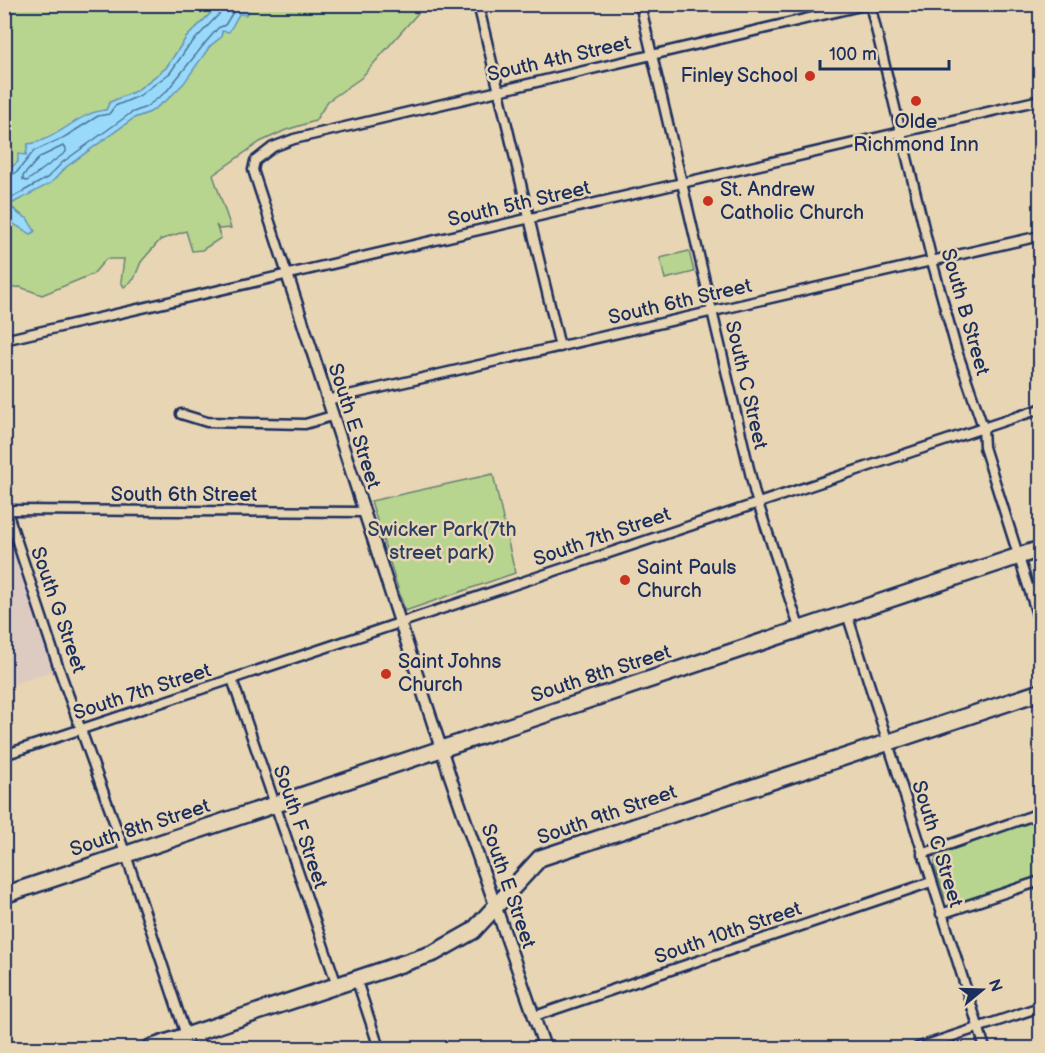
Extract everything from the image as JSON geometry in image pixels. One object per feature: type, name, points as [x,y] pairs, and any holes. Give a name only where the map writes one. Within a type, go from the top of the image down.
[{"type":"highway","name":"South 8th Street","points":[[4,895],[1041,549]]},
{"type":"highway","name":"South 9th Street","points":[[150,1048],[448,947],[486,920],[496,904],[540,858],[1041,692]]},
{"type":"street","points":[[478,4],[560,347]]},
{"type":"street","name":"South C Street","points":[[640,4],[757,502],[800,630]]},
{"type":"street","name":"South 4th Street","points":[[260,156],[294,139],[870,4]]},
{"type":"street","name":"South B Street","points":[[870,4],[932,261],[962,365],[983,427],[984,447],[1020,556],[1021,569],[1041,624]]},
{"type":"street","name":"South 5th Street","points":[[4,340],[1041,100]]},
{"type":"street","name":"South E Street","points":[[260,156],[255,161],[253,170],[363,512],[544,1047]]},
{"type":"street","name":"South 6th Street","points":[[327,400],[1041,236]]},
{"type":"street","name":"South 7th Street","points":[[4,755],[757,502],[1041,410]]},
{"type":"street","points":[[181,414],[207,422],[305,424],[332,416]]},
{"type":"street","name":"South 6th Street","points":[[5,507],[363,512]]},
{"type":"street","name":"South G Street","points":[[5,507],[126,855],[191,1034],[201,1048]]},
{"type":"street","name":"South C Street","points":[[847,615],[984,1048]]},
{"type":"street","name":"South F Street","points":[[232,679],[337,985]]},
{"type":"street","points":[[922,854],[1041,813]]},
{"type":"street","points":[[941,914],[1041,881]]},
{"type":"street","name":"South 10th Street","points":[[535,1016],[931,882]]},
{"type":"street","points":[[356,978],[379,1048]]},
{"type":"street","points":[[917,1048],[1041,1007]]},
{"type":"street","points":[[532,1048],[544,1047]]},
{"type":"shaded area","points":[[5,523],[54,670],[4,687]]},
{"type":"green space","points":[[5,5],[219,5],[186,38],[166,68],[136,91],[110,102],[106,110],[87,117],[47,140],[28,144],[26,155],[19,158],[18,162],[5,173],[7,116],[5,111]]},
{"type":"green space","points":[[251,5],[425,5],[361,78],[328,101],[315,121],[286,130],[260,142],[213,175],[231,228],[219,229],[216,225],[221,238],[202,250],[192,251],[186,231],[160,240],[141,262],[134,279],[124,287],[121,282],[124,259],[106,259],[93,274],[42,295],[20,287],[5,288],[4,214],[27,231],[29,221],[9,205],[53,181],[66,167],[134,118],[150,112],[169,98],[210,46],[221,37],[222,31],[231,28],[239,14],[246,14]]},
{"type":"green space","points":[[689,251],[694,272],[665,279],[660,258]]},
{"type":"green space","name":"Swicker Park(7th street park)","points":[[493,474],[515,573],[405,611],[371,501]]},
{"type":"green space","points":[[1040,819],[1040,875],[957,903],[945,898],[934,864],[937,855]]},
{"type":"water","points":[[219,5],[251,5],[246,15],[239,14],[229,32],[222,31],[221,37],[210,46],[184,83],[169,98],[150,112],[134,118],[66,167],[51,183],[9,205],[27,218],[35,231],[31,234],[15,225],[5,214],[4,173],[18,162],[18,154],[26,155],[28,144],[48,138],[86,116],[106,110],[110,102],[136,91],[166,68],[186,38]]},
{"type":"place","name":"Finley School","points":[[810,76]]},
{"type":"place","name":"Olde Richmond Inn","points":[[916,101]]},
{"type":"place","name":"St. Andrew Catholic Church","points":[[708,201]]},
{"type":"place","name":"Saint Pauls Church","points":[[625,580]]},
{"type":"place","name":"Saint Johns Church","points":[[386,674]]}]
